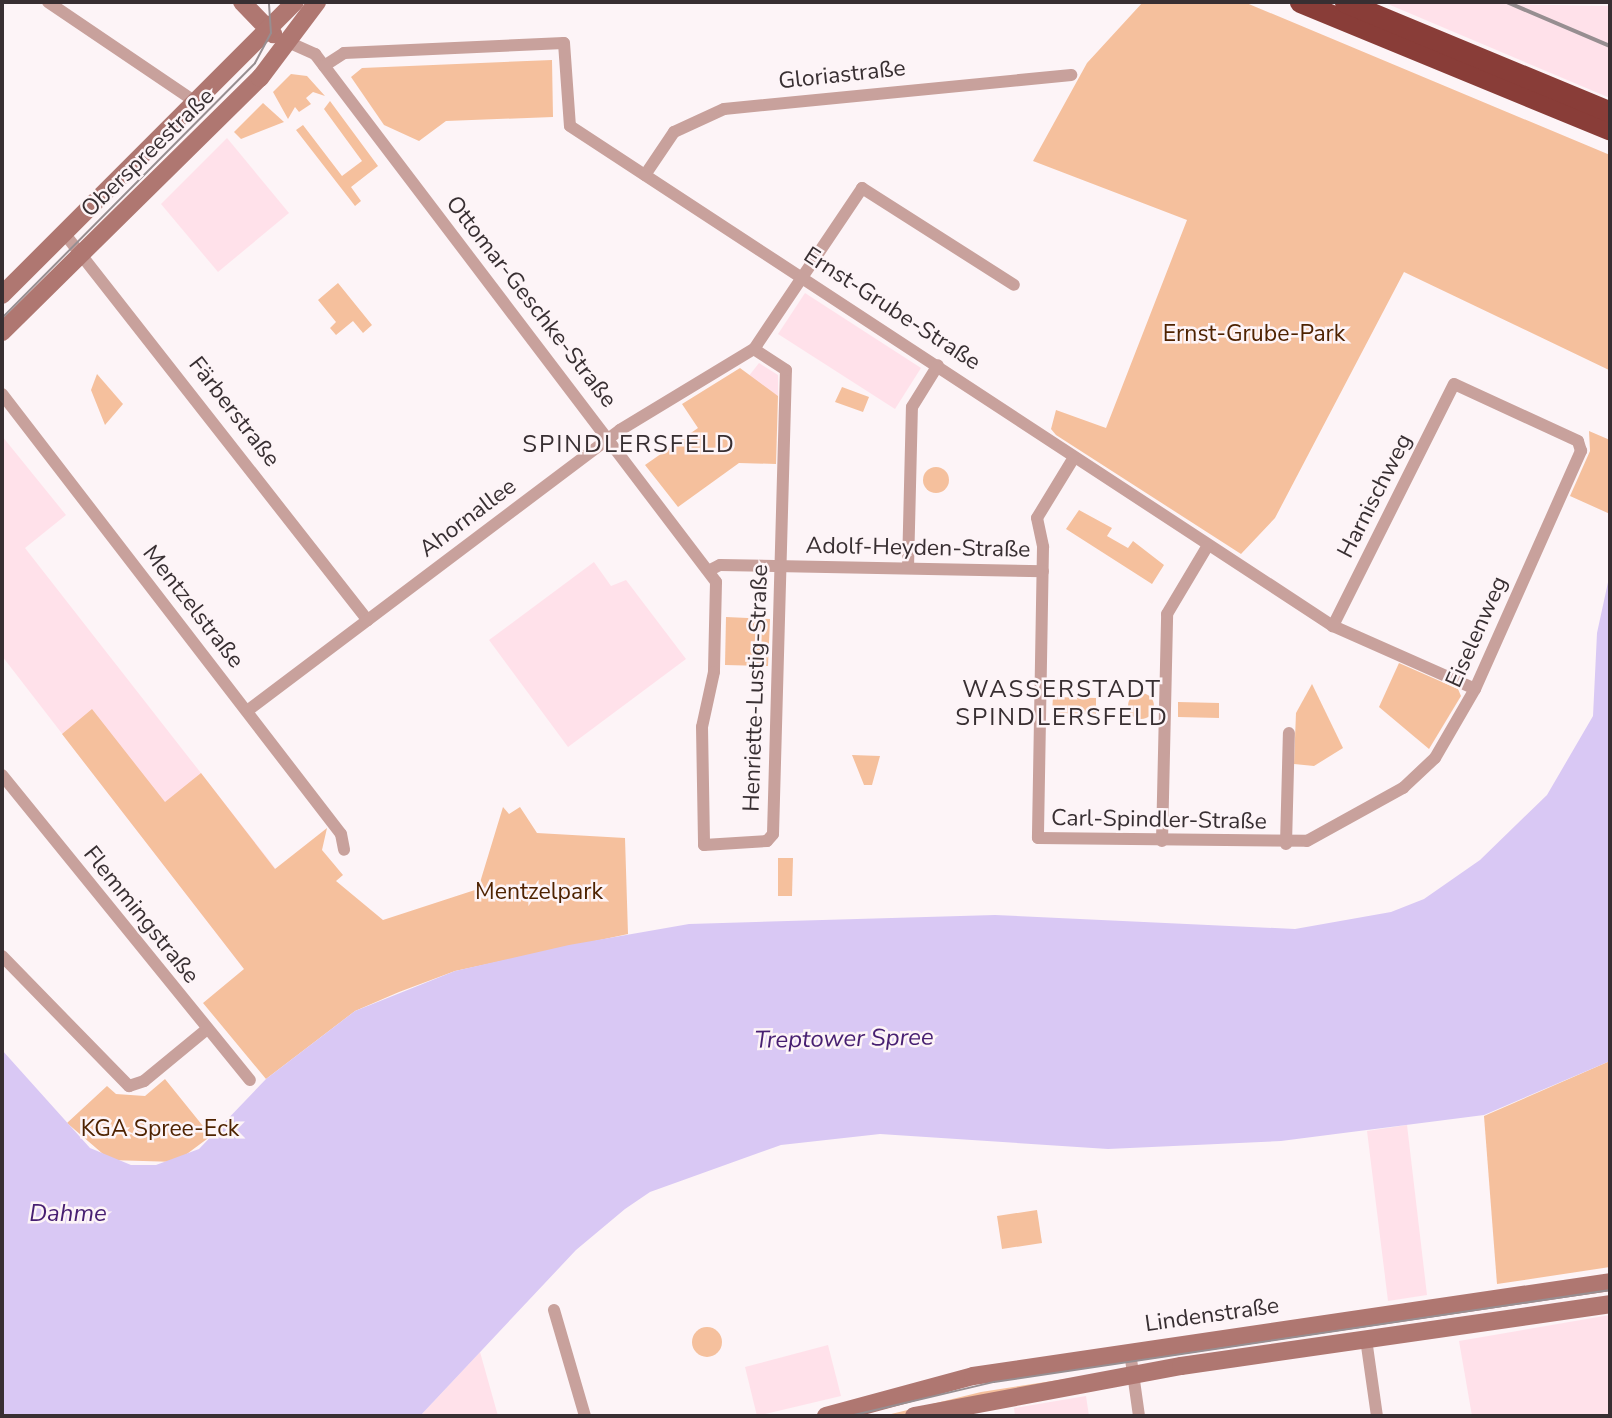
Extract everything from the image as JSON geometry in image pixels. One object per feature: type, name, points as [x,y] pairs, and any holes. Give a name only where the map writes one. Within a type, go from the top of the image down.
[{"type":"highway","points":[[1300,2],[1610,130]]},
{"type":"highway","points":[[1345,2],[1610,112]]},
{"type":"main road","name":"Ottomar-Geschke-Straße","points":[[242,2],[265,29],[288,42]]},
{"type":"main road","name":"Oberspreestraße","points":[[2,295],[193,100],[295,2]]},
{"type":"main road","name":"Oberspreestraße","points":[[2,332],[81,251],[256,83],[317,2]]},
{"type":"main road","name":"Lindenstraße","points":[[826,1416],[973,1376],[1610,1282]]},
{"type":"main road","name":"Lindenstraße","points":[[914,1416],[1133,1376],[1610,1304]]},
{"type":"street","points":[[48,2],[193,100]]},
{"type":"street","name":"Ottomar-Geschke-Straße","points":[[288,42],[324,66],[607,440],[710,570],[716,582],[715,664],[703,707]]},
{"type":"street","name":"Ernst-Grube-Straße","points":[[324,66],[344,53],[564,43],[570,126],[804,276],[1207,547],[1333,626],[1475,689]]},
{"type":"street","name":"Gloriastraße","points":[[645,175],[674,132],[723,109],[1071,75]]},
{"type":"street","name":"Ahornallee","points":[[247,711],[607,440],[754,349],[858,193],[870,187],[1014,285]]},
{"type":"street","name":"Färberstraße","points":[[64,233],[81,251],[367,621]]},
{"type":"street","name":"Henriette-Lustig-Straße","points":[[703,707],[701,842],[767,841],[773,834],[786,370],[754,349]]},
{"type":"street","points":[[908,568],[912,407],[938,365]]},
{"type":"street","name":"Eiselenweg","points":[[1368,811],[1436,758],[1475,689],[1581,451],[1578,441],[1454,384]]},
{"type":"street","name":"Harnischweg","points":[[1333,626],[1454,384]]},
{"type":"street","name":"Mentzelstraße","points":[[2,394],[341,834],[344,850]]},
{"type":"street","name":"Carl-Spindler-Straße","points":[[1073,459],[1038,511],[1043,571],[1038,838],[1286,844],[1326,835],[1368,811]]},
{"type":"street","points":[[1161,841],[1167,614],[1207,547]]},
{"type":"street","name":"Adolf-Heyden-Straße","points":[[710,570],[781,566],[1043,571]]},
{"type":"street","points":[[1286,844],[1289,733]]},
{"type":"street","name":"Flemmingstraße","points":[[2,775],[250,1080]]},
{"type":"street","points":[[2,956],[129,1086],[144,1081],[207,1029]]},
{"type":"street","points":[[554,1310],[585,1416]]},
{"type":"street","points":[[1366,1339],[1377,1416]]},
{"type":"street","points":[[1130,1352],[1139,1416]]},
{"type":"shaded area","points":[[1383,2],[1610,6],[1610,98]]},
{"type":"shaded area","points":[[227,138],[289,213],[218,272],[161,204]]},
{"type":"shaded area","points":[[805,293],[921,368],[895,409],[778,334]]},
{"type":"shaded area","points":[[759,363],[778,375],[778,396],[748,377]]},
{"type":"shaded area","points":[[2,436],[66,515],[25,548],[322,928],[244,969],[2,656]]},
{"type":"shaded area","points":[[594,562],[611,586],[626,580],[686,659],[568,747],[489,640]]},
{"type":"shaded area","points":[[1407,1125],[1427,1295],[1388,1301],[1367,1131]]},
{"type":"shaded area","points":[[1610,1315],[1610,1416],[1472,1416],[1459,1341]]},
{"type":"shaded area","points":[[828,1345],[841,1396],[757,1416],[745,1367]]},
{"type":"shaded area","points":[[480,1352],[498,1416],[420,1416]]},
{"type":"shaded area","points":[[1086,1396],[1089,1416],[1015,1416],[1014,1408]]},
{"type":"green space","name":"Ernst-Grube-Park","points":[[1143,2],[1244,2],[1610,155],[1609,370],[1404,272],[1275,518],[1241,554],[1056,435],[1051,429],[1056,410],[1106,428],[1187,220],[1033,161],[1087,63]]},
{"type":"green space","points":[[552,60],[553,117],[446,121],[419,141],[384,125],[351,77],[362,68]]},
{"type":"green space","points":[[291,74],[307,76],[325,96],[313,92],[306,98],[311,104],[299,112],[295,107],[288,119],[273,92]]},
{"type":"green space","points":[[330,101],[378,166],[351,187],[361,201],[355,206],[296,130],[303,125],[342,176],[362,161],[324,109]]},
{"type":"green space","points":[[263,103],[284,122],[241,139],[234,132]]},
{"type":"green space","points":[[338,283],[372,325],[363,333],[353,321],[336,335],[330,328],[336,322],[318,300]]},
{"type":"green space","points":[[740,368],[778,396],[776,464],[739,463],[678,507],[645,465],[698,428],[682,404]]},
{"type":"green space","points":[[97,374],[123,404],[105,425],[91,390]]},
{"type":"green space","points":[[842,387],[869,397],[863,412],[835,402]]},
{"type":"green space","points":[[1589,431],[1610,440],[1610,514],[1570,496],[1590,451]]},
{"type":"green space","points":[[936,467],[945,471],[949,480],[945,489],[936,493],[927,489],[923,480],[927,471]]},
{"type":"green space","points":[[1079,510],[1112,528],[1107,536],[1128,548],[1133,541],[1164,565],[1152,584],[1066,529]]},
{"type":"green space","points":[[726,617],[770,619],[768,666],[725,665]]},
{"type":"green space","points":[[1399,663],[1458,689],[1461,696],[1429,749],[1379,707]]},
{"type":"green space","points":[[1312,684],[1343,748],[1314,766],[1294,764],[1296,713]]},
{"type":"green space","points":[[1141,693],[1150,697],[1154,706],[1150,715],[1141,719],[1132,715],[1128,706],[1132,697]]},
{"type":"green space","points":[[1053,697],[1096,698],[1096,714],[1052,713]]},
{"type":"green space","points":[[1178,702],[1219,703],[1219,718],[1178,717]]},
{"type":"green space","name":"Mentzelpark","points":[[92,709],[165,802],[201,773],[275,869],[327,828],[322,850],[343,875],[336,881],[383,920],[478,889],[503,807],[509,814],[520,807],[537,833],[625,838],[628,934],[455,971],[399,992],[355,1011],[266,1079],[203,1003],[244,969],[62,734]]},
{"type":"green space","points":[[852,755],[880,756],[872,785],[864,785]]},
{"type":"green space","points":[[778,858],[793,858],[792,896],[778,896]]},
{"type":"green space","points":[[1610,1061],[1610,1267],[1497,1284],[1484,1116]]},
{"type":"green space","name":"KGA Spree-Eck","points":[[165,1079],[211,1136],[176,1162],[110,1160],[67,1123],[107,1086],[116,1094],[145,1096]]},
{"type":"green space","points":[[1037,1210],[1042,1243],[1002,1249],[997,1216]]},
{"type":"green space","points":[[707,1327],[713,1328],[721,1336],[721,1348],[713,1356],[707,1357],[701,1356],[693,1348],[692,1342],[693,1336],[701,1328]]},
{"type":"green space","points":[[1091,1375],[897,1416],[883,1416],[981,1392]]},
{"type":"water","points":[[1610,573],[1610,1061],[1484,1115],[1281,1141],[1108,1149],[880,1134],[781,1145],[650,1192],[625,1209],[576,1250],[420,1416],[2,1416],[2,1050],[90,1148],[131,1165],[156,1165],[199,1149],[266,1079],[355,1011],[455,971],[569,945],[689,924],[995,915],[1295,929],[1391,912],[1424,899],[1480,860],[1547,795],[1593,716],[1597,633]]},
{"type":"tram line","points":[[2,318],[255,63],[271,33],[269,2]]},
{"type":"tram line","points":[[854,1415],[994,1382],[1610,1290]]},
{"type":"railway","points":[[1507,2],[1610,46]]},
{"type":"district","name":"SPINDLERSFELD","points":[[629,445]]},
{"type":"district","name":"WASSERSTADT SPINDLERSFELD","points":[[1062,704]]},
{"type":"water label","name":"Treptower Spree","points":[[844,1039]]},
{"type":"water label","name":"Dahme","points":[[68,1214]]}]
